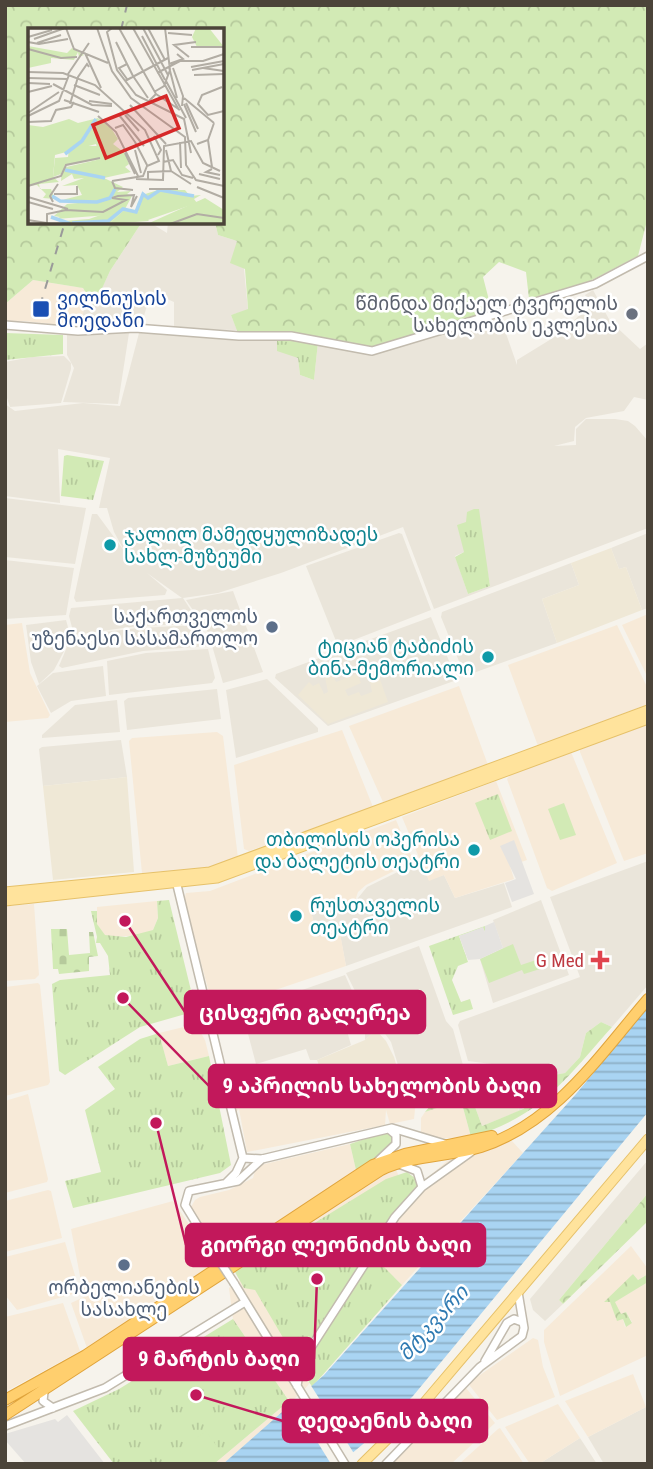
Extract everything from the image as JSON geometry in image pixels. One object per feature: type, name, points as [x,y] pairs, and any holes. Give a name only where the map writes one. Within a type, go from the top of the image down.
[{"type":"highway","points":[[5,1399],[46,1379],[107,1342],[373,1166],[405,1154],[456,1145],[500,1132],[545,1105],[648,989]]},
{"type":"highway","points":[[5,1415],[374,1174],[396,1164],[478,1148],[529,1125],[557,1103],[648,999]]},
{"type":"main road","points":[[5,892],[185,876],[219,869],[648,710]]},
{"type":"main road","points":[[5,901],[177,885],[226,875],[648,719]]},
{"type":"main road","points":[[362,1464],[409,1419],[646,1143]]},
{"type":"street","points":[[5,325],[85,331],[135,328],[239,336],[291,336],[372,351],[595,284],[648,256]]},
{"type":"street","points":[[177,885],[249,1164],[238,1181],[189,1191],[185,1205],[345,1464]]},
{"type":"street","points":[[373,1166],[396,1144],[396,1135],[388,1129]]},
{"type":"street","points":[[226,1183],[239,1167],[262,1159],[388,1129],[456,1145]]},
{"type":"street","points":[[297,1386],[300,1368],[310,1349],[377,1240],[422,1187],[478,1148]]},
{"type":"street","points":[[396,1164],[417,1171],[422,1187]]},
{"type":"street","points":[[386,1464],[480,1367],[519,1338],[524,1331],[518,1292]]},
{"type":"street","points":[[5,1426],[106,1388],[245,1302]]},
{"type":"street","points":[[496,1317],[510,1337],[519,1338]]},
{"type":"street","points":[[480,1367],[505,1328],[514,1319],[522,1322]]},
{"type":"street","points":[[277,1354],[292,1360],[310,1349]]},
{"type":"street","points":[[44,1392],[43,1401],[54,1408]]},
{"type":"shaded area","points":[[141,224],[152,224],[167,233],[168,224],[215,224],[218,235],[237,241],[244,269],[248,310],[231,315],[237,330],[174,329],[174,302],[151,292],[141,326],[80,327],[87,295],[94,305],[110,271]]},
{"type":"shaded area","points":[[33,280],[83,288],[87,295],[80,327],[23,321],[5,324],[5,304]]},
{"type":"shaded area","points":[[593,290],[610,321],[640,349],[648,343],[648,400],[634,397],[624,411],[586,418],[575,427],[574,441],[554,446],[576,445],[576,429],[586,419],[615,419],[628,421],[635,426],[648,441],[648,528],[434,609],[403,527],[281,573],[218,593],[183,598],[198,621],[196,624],[137,626],[74,635],[69,616],[71,608],[182,598],[147,573],[167,590],[165,595],[76,602],[74,598],[92,514],[97,514],[125,552],[114,532],[107,508],[99,508],[110,458],[58,449],[60,503],[5,496],[5,404],[15,411],[83,403],[120,406],[139,333],[277,339],[298,358],[300,375],[314,380],[318,342],[473,316],[502,322],[517,365],[517,360],[561,333],[590,305],[585,295]],"holes":[[[480,530],[490,586],[468,594],[455,556],[464,552]]]},
{"type":"shaded area","points":[[129,333],[118,404],[63,402],[74,368],[67,355],[67,334]]},
{"type":"shaded area","points":[[64,356],[71,363],[71,369],[61,403],[10,407],[5,392],[5,362],[32,357]]},
{"type":"shaded area","points":[[5,498],[86,508],[75,564],[5,557]]},
{"type":"shaded area","points":[[648,533],[648,608],[642,610],[626,567],[619,569],[611,548]]},
{"type":"shaded area","points":[[402,534],[431,610],[338,646],[306,566]]},
{"type":"shaded area","points":[[611,548],[619,569],[626,567],[642,610],[557,643],[542,599],[579,585],[571,563]]},
{"type":"shaded area","points":[[5,560],[74,568],[66,615],[5,619]]},
{"type":"shaded area","points":[[571,563],[579,585],[542,599],[557,643],[465,676],[441,617],[442,612]]},
{"type":"shaded area","points":[[233,591],[263,672],[223,683],[208,632],[186,600]]},
{"type":"shaded area","points":[[648,614],[648,678],[622,625]]},
{"type":"shaded area","points":[[431,617],[456,678],[454,681],[328,726],[275,678],[276,674]]},
{"type":"shaded area","points":[[66,620],[71,638],[54,670],[39,684],[31,662],[26,625]]},
{"type":"shaded area","points":[[22,623],[30,673],[50,715],[48,718],[5,722],[5,625]]},
{"type":"shaded area","points":[[199,625],[207,646],[143,651],[62,668],[59,666],[69,642],[89,634]]},
{"type":"shaded area","points":[[617,625],[648,689],[648,704],[538,746],[508,665]]},
{"type":"shaded area","points":[[208,649],[215,678],[212,683],[109,695],[107,661],[146,653]]},
{"type":"shaded area","points":[[103,666],[106,696],[71,701],[51,713],[37,686],[53,673]]},
{"type":"shaded area","points":[[332,674],[336,682],[357,674],[361,683],[345,690],[348,696],[359,692],[361,696],[372,692],[369,677],[378,674],[388,702],[328,724],[298,695],[309,682],[313,686],[319,683],[324,694],[328,692],[325,677]]},
{"type":"shaded area","points":[[267,679],[318,728],[318,732],[236,758],[226,690]]},
{"type":"shaded area","points":[[459,686],[488,765],[383,802],[349,726]]},
{"type":"shaded area","points":[[217,689],[221,719],[127,730],[124,701],[128,698]]},
{"type":"shaded area","points":[[117,700],[120,732],[42,738],[42,735],[75,705]]},
{"type":"shaded area","points":[[648,724],[648,853],[624,861],[580,748]]},
{"type":"shaded area","points":[[342,730],[373,807],[249,851],[244,849],[234,765]]},
{"type":"shaded area","points":[[217,732],[223,736],[238,858],[209,868],[142,873],[129,741],[132,738]]},
{"type":"shaded area","points":[[121,740],[127,777],[43,786],[39,749],[42,747]]},
{"type":"shaded area","points":[[571,752],[617,863],[552,891],[547,888],[507,779],[511,774]]},
{"type":"shaded area","points":[[127,777],[134,872],[53,880],[43,786]]},
{"type":"shaded area","points":[[496,781],[527,860],[510,866],[514,879],[455,898],[444,875],[429,881],[402,817]]},
{"type":"shaded area","points":[[396,820],[412,858],[410,863],[366,885],[358,892],[355,901],[322,904],[311,911],[317,937],[340,933],[346,966],[214,1011],[184,900],[186,893],[210,891]]},
{"type":"shaded area","points":[[514,840],[534,894],[512,902],[505,883],[516,879],[500,846]]},
{"type":"shaded area","points":[[420,861],[429,880],[444,875],[455,898],[504,883],[512,907],[346,966],[340,934],[317,937],[311,911],[321,907],[358,905],[358,898],[367,887]]},
{"type":"shaded area","points":[[648,861],[648,985],[612,1027],[601,1022],[586,1033],[580,1057],[565,1073],[538,1078],[544,1095],[519,1111],[507,1066],[468,1061],[458,1025],[460,1021],[580,977],[550,897]]},
{"type":"shaded area","points":[[541,900],[569,975],[493,1003],[480,959],[503,948],[493,920]]},
{"type":"shaded area","points":[[157,901],[158,918],[153,930],[143,935],[111,937],[104,935],[97,924],[97,907]]},
{"type":"shaded area","points":[[34,904],[39,975],[35,979],[5,981],[5,906]]},
{"type":"shaded area","points":[[494,922],[503,948],[480,959],[468,960],[459,936],[483,927],[485,932],[485,926]]},
{"type":"shaded area","points":[[419,946],[446,1021],[453,1029],[466,1076],[461,1085],[418,1098],[405,1088],[391,1042],[357,995],[346,973]]},
{"type":"shaded area","points":[[345,975],[353,993],[379,1028],[365,1040],[365,1031],[347,1031],[351,1045],[317,1060],[310,1060],[306,1049],[256,1064],[242,1011]]},
{"type":"shaded area","points":[[38,983],[50,1082],[48,1085],[5,1096],[5,987]]},
{"type":"shaded area","points":[[197,1026],[205,1040],[209,1056],[168,1066],[159,1033]]},
{"type":"shaded area","points":[[376,1030],[386,1041],[394,1057],[400,1078],[397,1100],[385,1106],[384,1101],[362,1098],[353,1074],[326,1084],[317,1060],[365,1040]]},
{"type":"shaded area","points":[[476,1068],[508,1071],[519,1111],[482,1126],[470,1093]]},
{"type":"shaded area","points":[[353,1074],[384,1101],[385,1105],[397,1100],[399,1091],[416,1099],[414,1119],[390,1124],[386,1110],[385,1125],[247,1152],[239,1109],[236,1112],[232,1104],[283,1094],[286,1103],[311,1095],[312,1090]]},
{"type":"shaded area","points":[[28,1094],[48,1179],[47,1182],[5,1193],[5,1101]]},
{"type":"shaded area","points":[[461,1100],[471,1137],[429,1139],[421,1136],[421,1118],[425,1112]]},
{"type":"shaded area","points":[[512,1141],[523,1153],[402,1285],[394,1277],[293,1404],[223,1464],[214,1464],[289,1401],[233,1319],[229,1288],[240,1280],[235,1272],[379,1177],[396,1170],[400,1178],[255,1290],[292,1348],[367,1257],[392,1276],[372,1255],[425,1180],[447,1161]]},
{"type":"shaded area","points":[[350,1144],[356,1170],[224,1258],[191,1207],[200,1197],[229,1190],[253,1178],[256,1166]]},
{"type":"shaded area","points":[[648,1160],[648,1193],[559,1300],[563,1304],[545,1321],[533,1310],[530,1299]]},
{"type":"shaded area","points":[[51,1191],[62,1238],[5,1252],[5,1201]]},
{"type":"shaded area","points":[[173,1201],[211,1256],[214,1266],[87,1348],[71,1303],[84,1297],[71,1229]]},
{"type":"shaded area","points":[[65,1242],[80,1292],[17,1310],[5,1295],[5,1257]]},
{"type":"shaded area","points":[[631,1246],[648,1269],[648,1274],[638,1280],[633,1274],[610,1301],[617,1320],[623,1319],[625,1327],[632,1322],[626,1312],[621,1315],[614,1302],[648,1282],[648,1355],[560,1396],[544,1342],[544,1330]]},
{"type":"shaded area","points":[[63,1303],[80,1351],[5,1392],[5,1317]]},
{"type":"shaded area","points":[[533,1338],[538,1340],[543,1367],[555,1397],[497,1420],[470,1386],[470,1382]]},
{"type":"shaded area","points":[[633,1374],[646,1407],[588,1437],[565,1401]]},
{"type":"shaded area","points":[[466,1388],[495,1423],[451,1464],[392,1464]]},
{"type":"shaded area","points":[[558,1404],[580,1438],[539,1464],[530,1464],[505,1427]]},
{"type":"shaded area","points":[[646,1407],[648,1464],[604,1464],[588,1437]]},
{"type":"shaded area","points":[[67,1415],[105,1464],[26,1464],[5,1440],[5,1434],[55,1419],[58,1422]]},
{"type":"shaded area","points":[[500,1428],[524,1464],[459,1464],[498,1429]]},
{"type":"shaded area","points":[[580,1438],[597,1464],[539,1464]]},
{"type":"green space","points":[[5,5],[648,5],[648,217],[638,256],[590,281],[529,299],[526,272],[499,262],[483,277],[490,304],[504,299],[506,306],[473,316],[446,333],[369,352],[239,336],[231,315],[248,309],[245,269],[230,263],[237,241],[218,235],[215,224],[224,224],[224,28],[28,28],[28,224],[141,224],[110,271],[94,306],[83,288],[33,280],[5,304]]},
{"type":"green space","points":[[5,333],[63,335],[63,354],[5,360]]},
{"type":"green space","points":[[277,339],[318,342],[314,380],[300,375],[298,358],[277,351]]},
{"type":"green space","points":[[64,456],[104,461],[93,500],[61,496]]},
{"type":"green space","points":[[479,509],[490,586],[468,594],[455,557],[464,552],[457,525],[466,522],[467,512]]},
{"type":"green space","points":[[498,794],[512,831],[490,840],[475,803]]},
{"type":"green space","points":[[564,803],[576,835],[560,840],[548,809]]},
{"type":"green space","points":[[169,900],[196,1011],[140,1027],[65,1075],[59,1071],[52,984],[60,980],[110,975],[108,956],[100,943],[96,943],[91,911],[97,911],[97,924],[105,935],[126,937],[153,930],[158,918],[157,901]]},
{"type":"green space","points":[[485,926],[485,932],[483,928],[459,936],[468,962],[458,966],[452,980],[461,1002],[470,999],[473,1009],[453,1015],[429,946]]},
{"type":"green space","points":[[51,929],[67,929],[69,955],[90,953],[89,932],[93,932],[98,956],[89,957],[89,971],[59,974],[58,969],[53,969]]},
{"type":"green space","points":[[513,944],[521,965],[536,960],[540,969],[524,974],[522,970],[489,983],[480,959]]},
{"type":"green space","points":[[601,1022],[612,1027],[551,1094],[516,1119],[471,1137],[461,1100],[425,1112],[436,1099],[467,1084],[468,1066],[476,1068],[470,1093],[482,1126],[523,1109],[544,1095],[537,1078],[565,1073],[580,1057],[586,1033]]},
{"type":"green space","points":[[159,1033],[168,1066],[209,1056],[231,1165],[220,1173],[73,1208],[65,1181],[101,1172],[85,1110],[115,1089],[98,1067],[140,1039]]},
{"type":"green space","points":[[388,1131],[394,1139],[392,1148],[356,1170],[350,1144]]},
{"type":"green space","points":[[407,1172],[420,1182],[398,1210],[372,1255],[402,1285],[312,1387],[255,1290],[244,1288],[235,1272],[386,1179]]},
{"type":"green space","points":[[648,1193],[648,1221],[563,1304],[559,1300]]},
{"type":"green space","points":[[633,1274],[638,1280],[648,1274],[648,1282],[615,1302],[621,1314],[626,1312],[632,1323],[626,1327],[623,1319],[617,1321],[610,1302],[604,1302]]},
{"type":"green space","points":[[233,1319],[289,1401],[214,1464],[114,1464],[73,1411],[119,1389]]},
{"type":"green space","points":[[206,1431],[223,1455],[211,1464],[172,1464],[182,1459],[183,1455],[178,1449],[189,1442],[191,1448],[197,1448],[199,1442],[195,1439]]},
{"type":"water","name":"მტკვარი","points":[[648,1007],[648,1112],[413,1396],[374,1435],[339,1464],[223,1464],[324,1375],[576,1094]]},
{"type":"pier","points":[[310,1384],[355,1455],[345,1464],[331,1464],[292,1401]]},
{"type":"railway","points":[[121,28],[127,5]]},
{"type":"railway","points":[[40,306],[64,224]]},
{"type":"place","name":"ვილნიუსის მოედანი","points":[[41,309]]},
{"type":"place","name":"წმინდა მიქაელ ტვერელის სახელობის ეკლესია","points":[[632,314]]},
{"type":"place","name":"ჯალილ მამედყულიზადეს სახლ-მუზეუმი","points":[[110,545]]},
{"type":"place","name":"საქართველოს უზენაესი სასამართლო","points":[[272,627]]},
{"type":"place","name":"ტიციან ტაბიძის ბინა-მემორიალი","points":[[488,657]]},
{"type":"place","name":"თბილისის ოპერისა და ბალეტის თეატრი","points":[[474,850]]},
{"type":"place","name":"რუსთაველის თეატრი","points":[[296,916]]},
{"type":"place","name":"ცისფერი გალერეა","points":[[125,921]]},
{"type":"place","name":"G Med","points":[[600,960]]},
{"type":"place","name":"9 აპრილის სახელობის ბაღი","points":[[123,998]]},
{"type":"place","name":"გიორგი ლეონიძის ბაღი","points":[[156,1123]]},
{"type":"place","name":"ორბელიანების სასახლე","points":[[124,1265]]},
{"type":"place","name":"9 მარტის ბაღი","points":[[317,1279]]},
{"type":"place","name":"დედაენის ბაღი","points":[[196,1395]]}]
